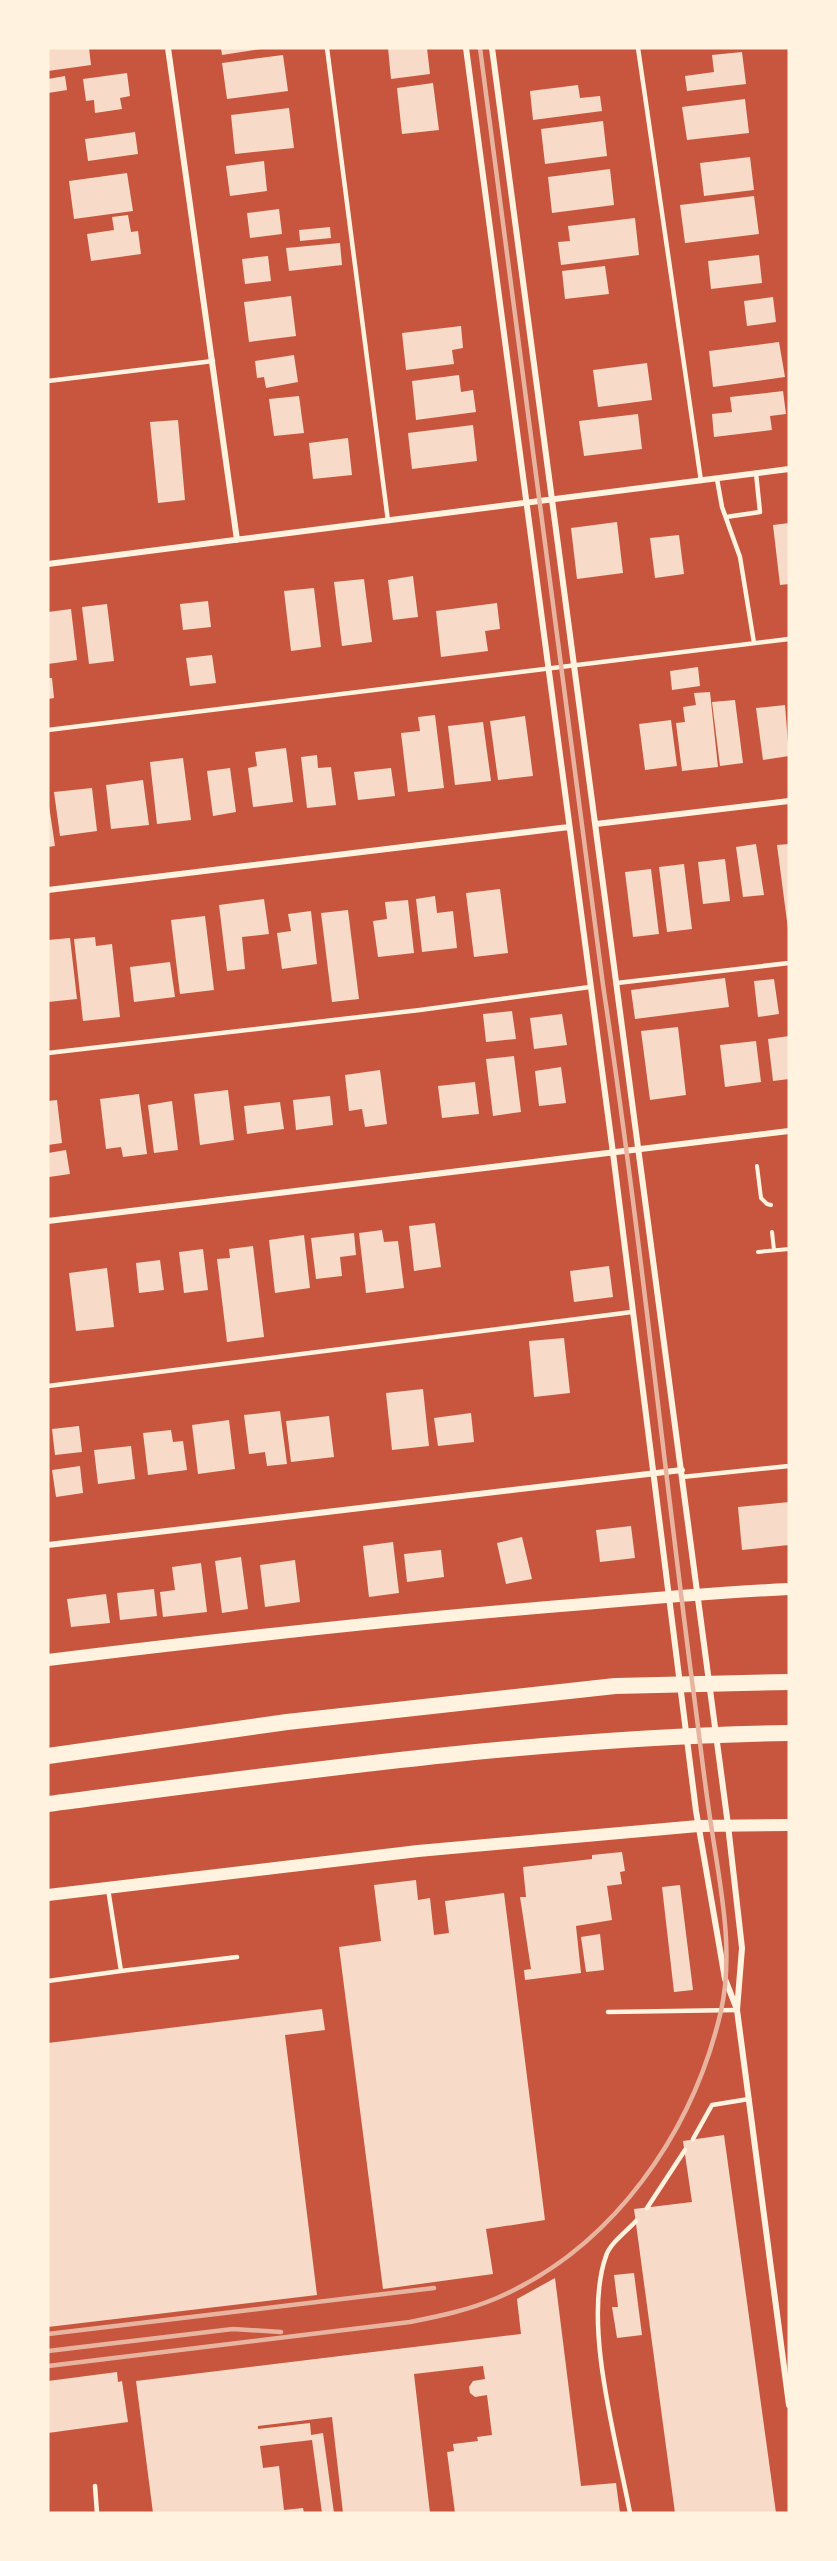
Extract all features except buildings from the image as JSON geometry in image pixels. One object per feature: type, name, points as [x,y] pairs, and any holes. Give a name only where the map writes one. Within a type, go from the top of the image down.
[{"type":"highway","points":[[48,1756],[287,1722],[615,1686],[787,1681]]},
{"type":"highway","points":[[48,1804],[358,1764],[634,1738],[787,1733]]},
{"type":"main road","points":[[48,1660],[255,1634],[698,1593],[789,1589]]},
{"type":"main road","points":[[48,1895],[371,1856],[698,1827],[789,1826]]},
{"type":"street","points":[[168,48],[237,540]]},
{"type":"street","points":[[466,48],[613,1153],[698,1827],[725,1979],[737,2010]]},
{"type":"street","points":[[492,48],[728,1825],[742,1948],[737,2010],[789,2404]]},
{"type":"street","points":[[48,564],[789,469]]},
{"type":"street","points":[[596,824],[789,801]]},
{"type":"street","points":[[48,890],[569,827]]},
{"type":"street","points":[[48,1221],[789,1131]]},
{"type":"street","points":[[48,1545],[653,1473],[682,1474]]},
{"type":"lane","points":[[327,48],[387,521]]},
{"type":"lane","points":[[638,48],[701,481]]},
{"type":"lane","points":[[48,381],[213,361]]},
{"type":"lane","points":[[726,517],[760,512],[756,474]]},
{"type":"lane","points":[[717,479],[726,517],[740,557],[754,643]]},
{"type":"lane","points":[[48,730],[789,639]]},
{"type":"lane","points":[[617,983],[789,963]]},
{"type":"lane","points":[[48,1053],[420,1010],[590,987]]},
{"type":"lane","points":[[48,1386],[632,1312]]},
{"type":"lane","points":[[682,1474],[789,1466]]},
{"type":"lane","points":[[107,1887],[121,1971]]},
{"type":"lane","points":[[48,1981],[237,1957]]},
{"type":"lane","points":[[608,2012],[737,2010]]},
{"type":"lane","points":[[693,2139],[712,2105],[748,2099]]},
{"type":"lane","points":[[647,2208],[685,2150]]},
{"type":"lane","points":[[630,2513],[614,2439],[597,2327],[599,2288],[606,2253],[636,2221]]},
{"type":"lane","points":[[95,2486],[97,2513]]},
{"type":"path","points":[[757,1166],[761,1198],[767,1204],[771,1204]]},
{"type":"path","points":[[772,1232],[774,1250]]},
{"type":"path","points":[[758,1252],[789,1249]]},
{"type":"railway","points":[[48,2366],[410,2322],[486,2302],[539,2276],[577,2249],[612,2217],[642,2181],[669,2142],[691,2100],[708,2056],[721,2011],[725,1989],[725,1921],[704,1775],[627,1159],[480,48]]},
{"type":"railway","points":[[48,2334],[434,2288]]},
{"type":"railway","points":[[48,2351],[233,2329],[281,2332]]}]
